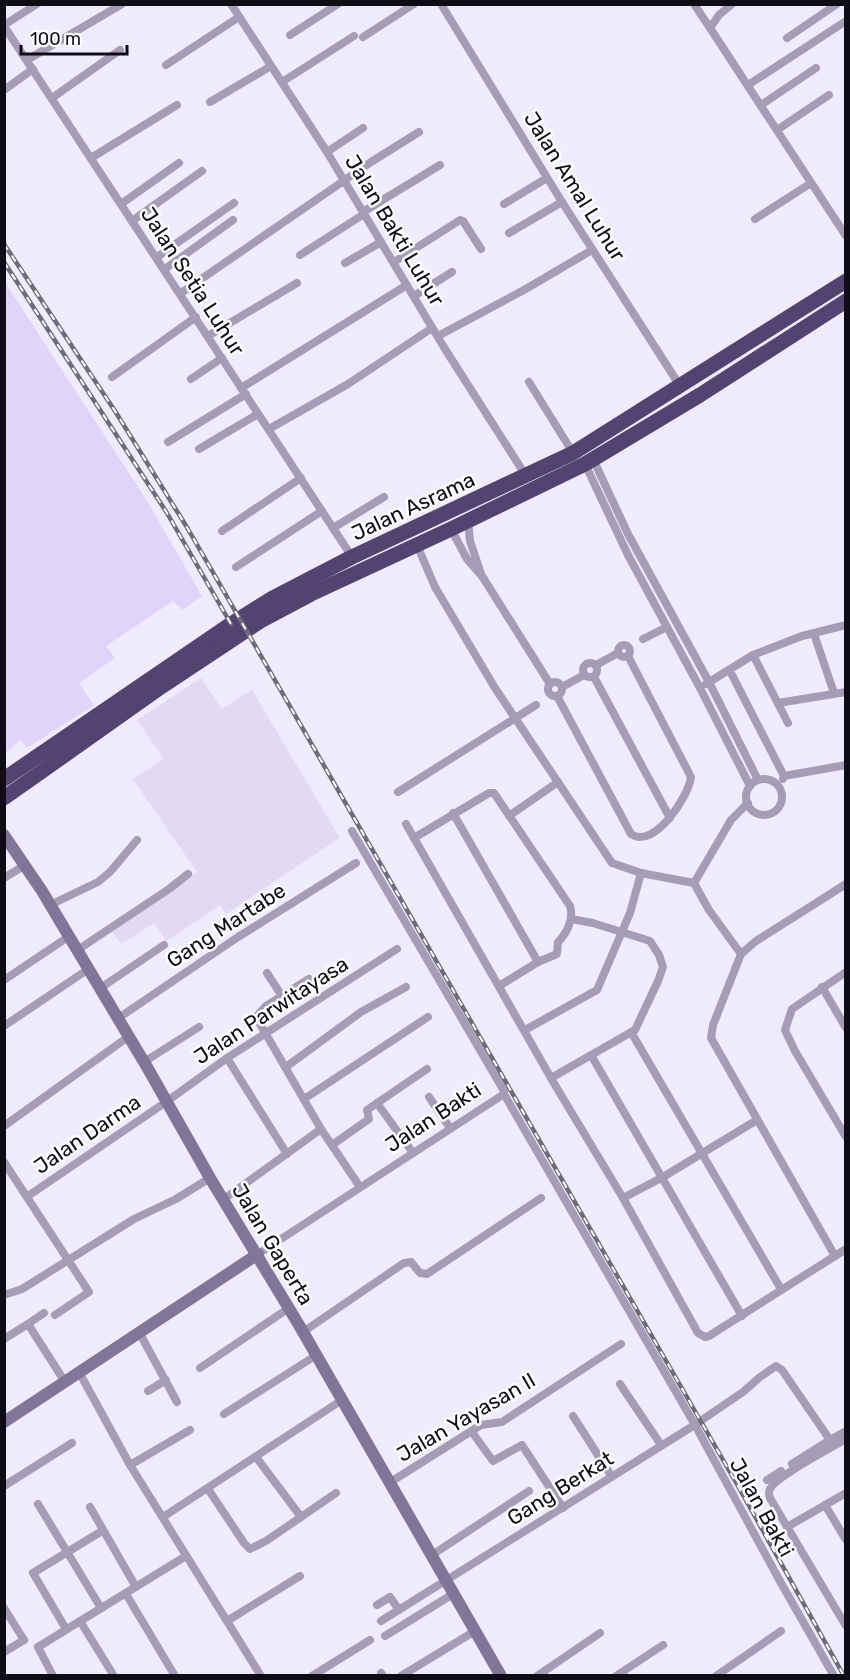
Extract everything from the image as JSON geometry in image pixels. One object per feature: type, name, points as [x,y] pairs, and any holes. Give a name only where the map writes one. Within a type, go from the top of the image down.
[{"type":"highway","name":"Jalan Asrama","points":[[4,779],[239,618],[271,599],[352,557],[573,453],[846,281]]},
{"type":"highway","name":"Jalan Asrama","points":[[4,798],[161,687],[261,620],[312,594],[419,551],[468,520],[589,461],[700,395],[846,302]]},
{"type":"street","points":[[5,29],[37,4]]},
{"type":"street","points":[[27,60],[122,4]]},
{"type":"street","name":"Jalan Bakti Luhur","points":[[231,4],[327,152],[435,332],[526,476]]},
{"type":"street","points":[[290,35],[338,4]]},
{"type":"street","points":[[282,82],[414,4]]},
{"type":"street","name":"Jalan Amal Luhur","points":[[441,4],[592,250],[680,386]]},
{"type":"street","points":[[694,4],[846,236]]},
{"type":"street","points":[[710,28],[719,15],[732,4]]},
{"type":"street","points":[[787,38],[837,4]]},
{"type":"street","points":[[166,65],[239,17]]},
{"type":"street","points":[[748,85],[846,21]]},
{"type":"street","name":"Jalan Setia Luhur","points":[[5,29],[181,293],[352,557]]},
{"type":"street","points":[[52,98],[120,50]]},
{"type":"street","points":[[210,102],[271,66]]},
{"type":"street","points":[[761,105],[816,68]]},
{"type":"street","points":[[4,90],[33,69]]},
{"type":"street","points":[[777,130],[829,95]]},
{"type":"street","points":[[92,158],[177,105]]},
{"type":"street","points":[[327,152],[363,128]]},
{"type":"street","points":[[181,293],[371,162],[419,132]]},
{"type":"street","points":[[122,204],[179,163]]},
{"type":"street","points":[[300,255],[440,165]]},
{"type":"street","points":[[132,221],[202,171]]},
{"type":"street","points":[[504,204],[547,178]]},
{"type":"street","points":[[755,219],[812,183]]},
{"type":"street","points":[[509,233],[562,202]]},
{"type":"street","points":[[157,257],[234,203]]},
{"type":"street","points":[[165,269],[233,220]]},
{"type":"street","points":[[394,262],[461,220],[481,249]]},
{"type":"street","points":[[345,263],[381,242]]},
{"type":"street","points":[[269,429],[435,332],[524,290],[592,250]]},
{"type":"street","points":[[414,296],[452,272]]},
{"type":"street","points":[[208,336],[297,283]]},
{"type":"street","points":[[168,442],[407,285]]},
{"type":"street","points":[[112,377],[196,317]]},
{"type":"street","points":[[191,379],[222,358]]},
{"type":"street","points":[[529,382],[573,453]]},
{"type":"street","points":[[199,449],[258,414]]},
{"type":"street","points":[[589,461],[668,627],[750,786]]},
{"type":"street","points":[[222,531],[301,478]]},
{"type":"street","points":[[333,528],[384,497]]},
{"type":"street","points":[[461,506],[468,520],[470,541],[482,576]]},
{"type":"street","points":[[236,567],[322,511]]},
{"type":"street","points":[[451,529],[467,559],[482,576],[550,684],[548,691],[553,696],[557,696],[631,834],[638,838],[645,837],[663,827],[670,818],[691,781],[690,772],[627,656],[622,657],[618,653],[596,665],[585,664],[584,675]]},
{"type":"street","points":[[623,535],[709,682],[758,780]]},
{"type":"street","points":[[460,546],[470,541]]},
{"type":"street","points":[[419,551],[431,577],[495,688],[612,863],[641,873],[694,883]]},
{"type":"street","points":[[700,688],[753,655],[802,636],[846,625]]},
{"type":"street","points":[[643,639],[668,627]]},
{"type":"street","points":[[814,634],[834,693]]},
{"type":"street","points":[[753,655],[788,723]]},
{"type":"street","points":[[594,677],[597,673],[596,665]]},
{"type":"street","points":[[562,687],[584,675],[594,677]]},
{"type":"street","points":[[732,675],[784,776]]},
{"type":"street","points":[[594,677],[670,818]]},
{"type":"street","points":[[550,684],[557,682],[562,687]]},
{"type":"street","points":[[557,696],[561,693],[562,687]]},
{"type":"street","points":[[778,703],[846,692]]},
{"type":"street","points":[[399,792],[536,705]]},
{"type":"street","points":[[784,776],[846,765]]},
{"type":"street","points":[[779,787],[784,776]]},
{"type":"street","points":[[758,780],[770,780],[779,787],[780,804],[772,812],[761,814],[755,812],[748,803],[750,786],[758,780]]},
{"type":"street","points":[[508,816],[558,782]]},
{"type":"street","points":[[414,838],[489,792],[496,795],[570,906],[571,919],[564,936],[558,942],[557,954],[538,962],[499,986]]},
{"type":"street","points":[[694,883],[731,820],[748,803]]},
{"type":"street","points":[[453,813],[538,962]]},
{"type":"street","points":[[406,824],[698,1333],[706,1337],[846,1249]]},
{"type":"street","points":[[352,831],[504,1094]]},
{"type":"street","name":"Jalan Gaperta","points":[[4,835],[46,899],[144,1062],[210,1178],[258,1254],[498,1674]]},
{"type":"street","points":[[46,899],[99,882],[137,840]]},
{"type":"street","name":"Gang Martabe","points":[[117,1019],[238,937],[356,863]]},
{"type":"street","points":[[4,878],[25,865]]},
{"type":"street","points":[[525,1030],[597,990],[630,913],[641,873]]},
{"type":"street","points":[[76,951],[188,874]]},
{"type":"street","points":[[694,883],[709,910],[741,954]]},
{"type":"street","points":[[835,1256],[711,1038],[713,1025],[741,954],[756,940],[846,884]]},
{"type":"street","points":[[551,1078],[631,1032],[637,1026],[663,967],[650,941],[571,919]]},
{"type":"street","points":[[4,980],[68,937]]},
{"type":"street","points":[[99,989],[164,945]]},
{"type":"street","name":"Jalan Parwitayasa","points":[[166,1102],[227,1058],[397,949]]},
{"type":"street","points":[[4,1026],[87,970]]},
{"type":"street","points":[[846,972],[792,1009],[785,1030],[846,1137]]},
{"type":"street","points":[[267,973],[282,996]]},
{"type":"street","points":[[309,979],[256,1016],[321,1129],[360,1187]]},
{"type":"street","points":[[286,1067],[361,1012],[406,987]]},
{"type":"street","points":[[822,987],[846,1028]]},
{"type":"street","points":[[304,1099],[428,1017]]},
{"type":"street","points":[[144,1062],[199,1027]]},
{"type":"street","points":[[631,1032],[781,1289]]},
{"type":"street","points":[[4,1126],[128,1037]]},
{"type":"street","points":[[591,1055],[742,1316]]},
{"type":"street","points":[[227,1058],[287,1154]]},
{"type":"street","points":[[332,1145],[369,1119],[366,1111],[427,1069]]},
{"type":"street","name":"Jalan Bakti","points":[[4,1422],[504,1094],[694,1425],[834,1676]]},
{"type":"street","points":[[429,1097],[450,1128]]},
{"type":"street","name":"Jalan Darma","points":[[28,1196],[166,1102]]},
{"type":"street","points":[[377,1103],[413,1153]]},
{"type":"street","points":[[622,1198],[663,1177],[757,1120]]},
{"type":"street","points":[[224,1199],[321,1129]]},
{"type":"street","points":[[4,1162],[89,1293],[55,1315]]},
{"type":"street","points":[[4,1295],[22,1289],[68,1258],[134,1219],[210,1178]]},
{"type":"street","points":[[303,1332],[404,1263],[410,1262],[420,1273],[427,1274],[541,1198]]},
{"type":"street","points":[[200,1368],[289,1308]]},
{"type":"street","points":[[4,1339],[44,1312]]},
{"type":"street","points":[[28,1324],[65,1382]]},
{"type":"street","points":[[139,1332],[177,1402]]},
{"type":"street","name":"Jalan Yayasan II","points":[[389,1483],[484,1424],[502,1422],[621,1344]]},
{"type":"street","points":[[224,1414],[315,1356]]},
{"type":"street","name":"Gang Berkat","points":[[381,1621],[694,1425],[778,1366],[830,1440]]},
{"type":"street","points":[[79,1372],[130,1465],[261,1676]]},
{"type":"street","points":[[148,1391],[166,1380]]},
{"type":"street","points":[[620,1384],[661,1445]]},
{"type":"street","points":[[163,1517],[342,1400]]},
{"type":"street","points":[[573,1416],[612,1477]]},
{"type":"street","points":[[130,1465],[190,1430]]},
{"type":"street","points":[[767,1480],[846,1431]]},
{"type":"street","points":[[472,1432],[493,1461],[522,1445],[563,1508]]},
{"type":"street","points":[[846,1451],[843,1441],[780,1478],[770,1488],[770,1498],[846,1626]]},
{"type":"street","points":[[4,1486],[72,1443]]},
{"type":"street","points":[[256,1457],[301,1517]]},
{"type":"street","points":[[208,1489],[250,1549],[266,1541],[336,1493]]},
{"type":"street","points":[[432,1555],[529,1491]]},
{"type":"street","points":[[787,1527],[846,1493]]},
{"type":"street","points":[[38,1504],[101,1608]]},
{"type":"street","points":[[825,1505],[846,1540]]},
{"type":"street","points":[[90,1507],[136,1587]]},
{"type":"street","points":[[66,1629],[33,1573],[102,1531]]},
{"type":"street","points":[[38,1647],[186,1556]]},
{"type":"street","points":[[226,1620],[300,1576]]},
{"type":"street","points":[[126,1594],[176,1676]]},
{"type":"street","points":[[385,1636],[453,1594]]},
{"type":"street","points":[[377,1605],[390,1597],[399,1610]]},
{"type":"street","points":[[4,1608],[24,1640],[38,1647],[53,1676]]},
{"type":"street","points":[[80,1621],[114,1676]]},
{"type":"street","points":[[401,1676],[475,1631]]},
{"type":"street","points":[[716,1676],[780,1631]]},
{"type":"street","points":[[537,1676],[600,1633]]},
{"type":"street","points":[[4,1652],[24,1640]]},
{"type":"street","points":[[312,1676],[370,1640]]},
{"type":"street","points":[[616,1676],[663,1645]]},
{"type":"shaded area","points":[[4,281],[147,501],[202,596],[183,610],[173,601],[106,646],[115,658],[79,683],[94,705],[27,748],[21,740],[5,753]]},
{"type":"shaded area","points":[[201,678],[222,709],[252,690],[340,838],[226,914],[220,905],[166,941],[154,923],[121,944],[110,929],[197,872],[133,779],[164,759],[137,720]]},
{"type":"railway","points":[[4,244],[115,411],[188,529],[738,1486],[844,1676]]},
{"type":"railway","points":[[4,262],[167,513],[231,624]]}]
